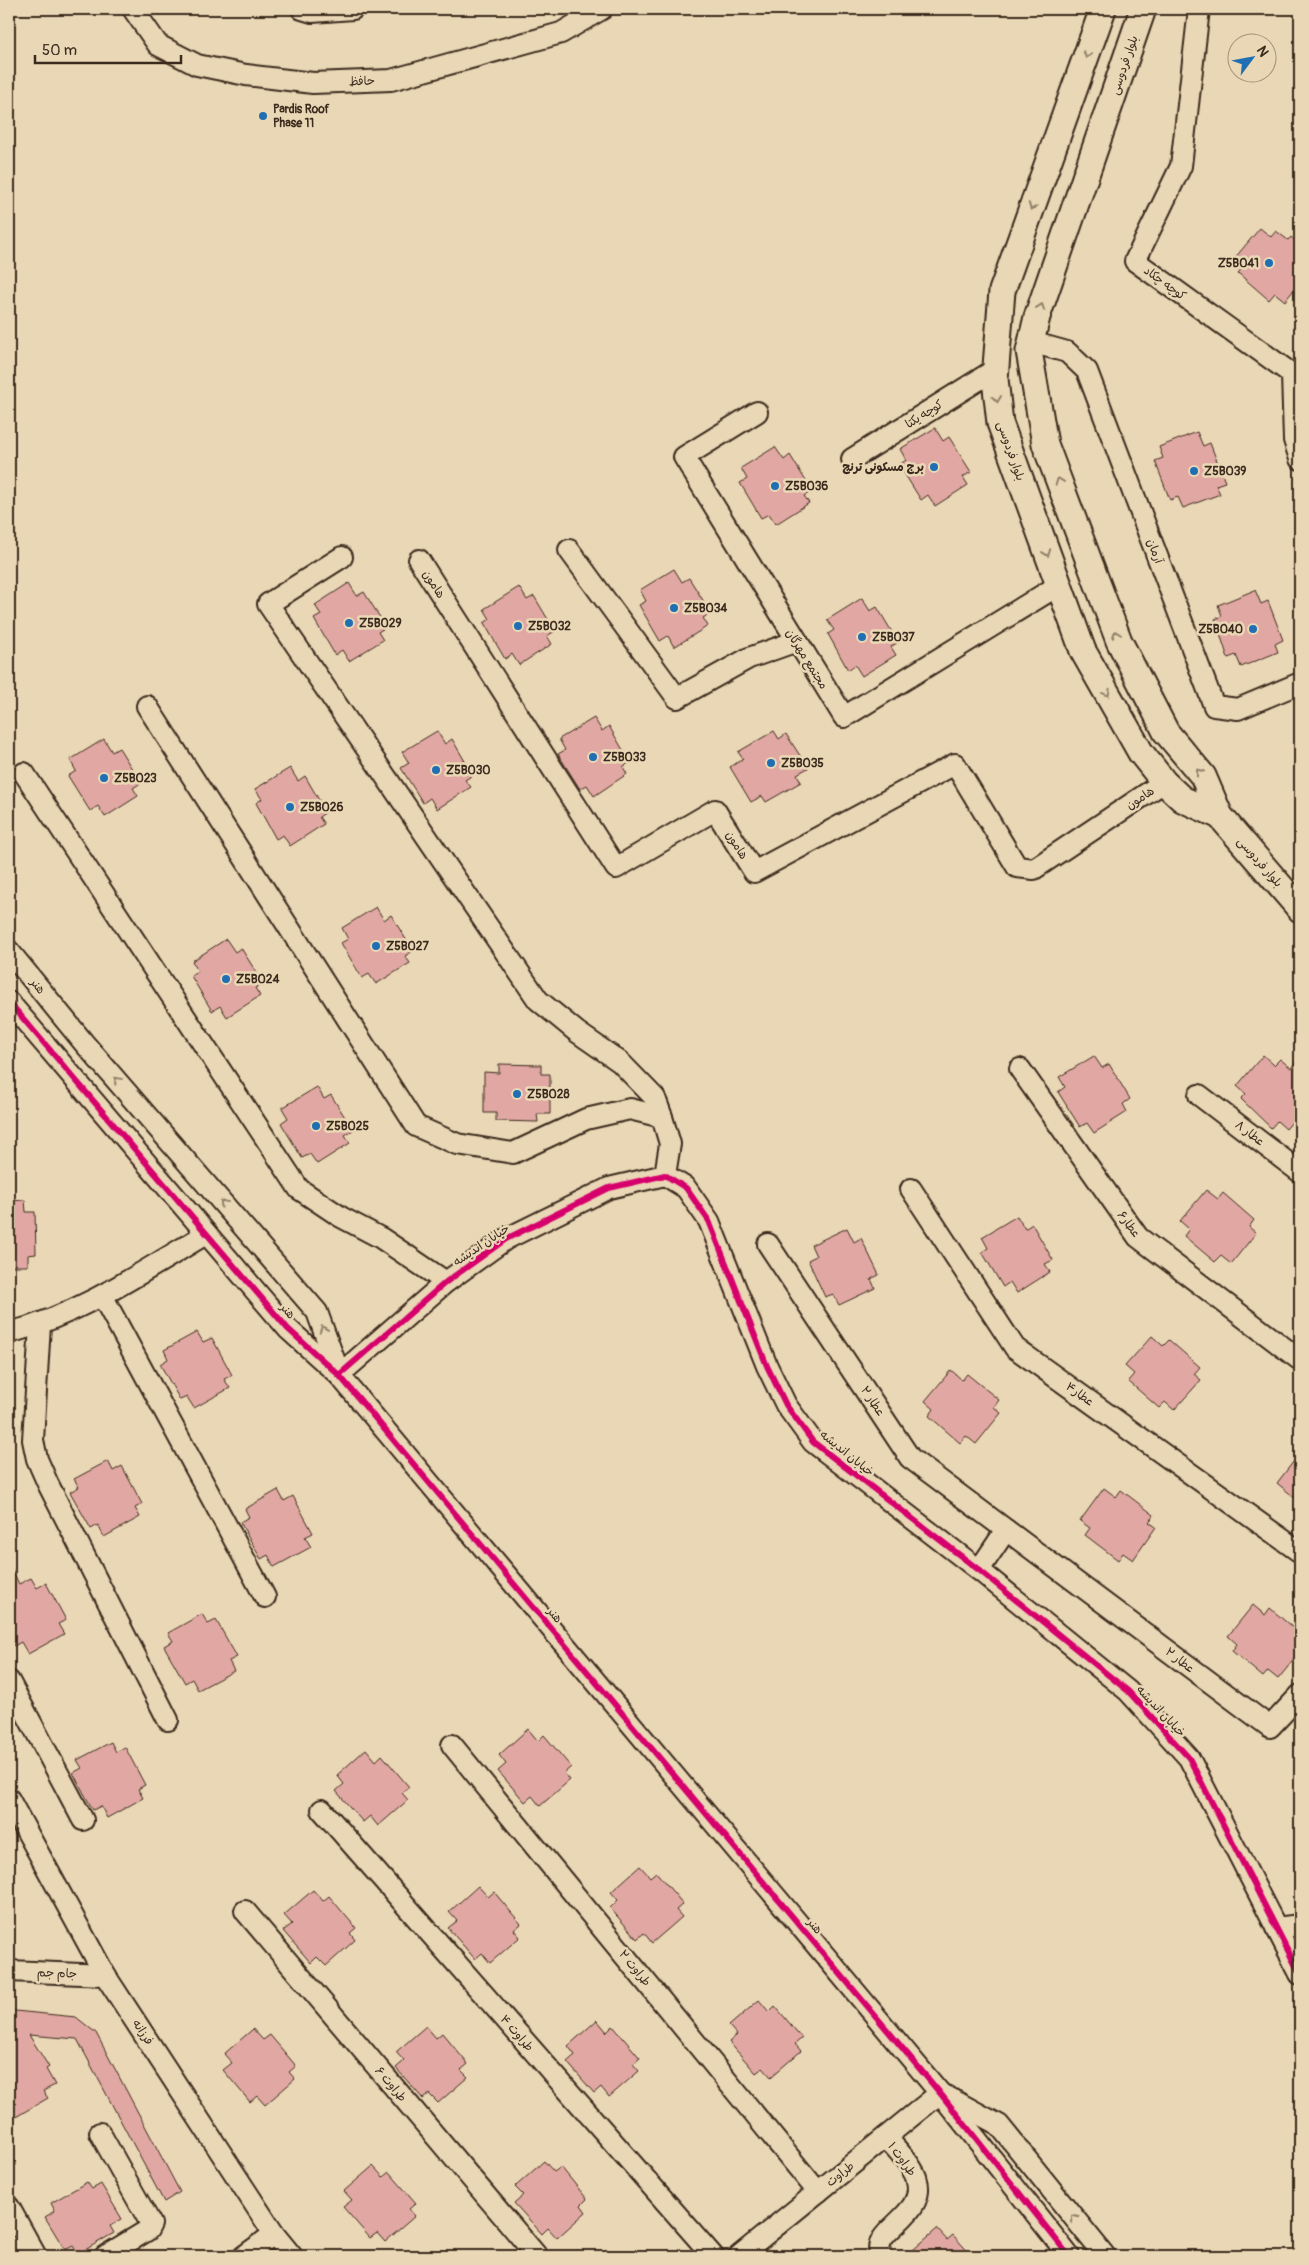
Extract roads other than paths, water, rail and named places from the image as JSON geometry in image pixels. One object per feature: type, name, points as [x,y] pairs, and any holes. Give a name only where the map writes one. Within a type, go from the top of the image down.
[{"type":"main road","name":"بلوار فردوسی","points":[[1104,9],[1002,291],[995,379],[1000,423],[1083,651],[1141,753],[1164,782],[1182,800],[1220,816]]},
{"type":"main road","name":"بلوار فردوسی","points":[[1143,9],[1037,318],[1031,342],[1029,351],[1045,444],[1119,641],[1166,732],[1203,776],[1220,816],[1300,909]]},
{"type":"street","name":"حافظ","points":[[133,9],[158,45],[197,65],[246,75],[313,83],[391,80],[561,32],[602,9]]},
{"type":"street","points":[[302,9],[312,12],[353,9]]},
{"type":"street","name":"کوچه چکاد","points":[[1199,9],[1181,166],[1135,261],[1292,374],[1294,440],[1300,459]]},
{"type":"street","name":"آرمان","points":[[1031,342],[1067,352],[1087,371],[1214,706],[1238,710],[1300,683]]},
{"type":"street","name":"کوچه یکتا","points":[[852,459],[996,369]]},
{"type":"street","name":"مجتمع مهرگان","points":[[757,412],[684,457],[844,718],[1059,585]]},
{"type":"street","points":[[569,550],[677,698],[750,658],[796,641]]},
{"type":"street","points":[[342,557],[268,604],[538,1000],[576,1032],[620,1062],[655,1098],[670,1144],[665,1175]]},
{"type":"street","name":"هامون","points":[[419,560],[616,868],[715,810],[754,872],[955,764],[1017,867],[1034,869],[1164,782]]},
{"type":"street","points":[[147,706],[416,1126],[457,1144],[513,1153],[586,1119],[630,1109],[662,1117]]},
{"type":"street","points":[[24,773],[299,1189],[341,1216],[381,1238],[446,1282]]},
{"type":"street","name":"هنر","points":[[9,951],[84,1042],[317,1312],[340,1375]]},
{"type":"street","name":"هنر","points":[[9,1002],[288,1329],[340,1375],[940,2093],[1068,2256]]},
{"type":"street","name":"عطار۶","points":[[1020,1069],[1138,1237],[1300,1360]]},
{"type":"street","name":"عطار ۸","points":[[1199,1095],[1300,1172]]},
{"type":"street","name":"خیابان اندیشه","points":[[340,1375],[446,1282],[506,1239],[609,1188],[665,1175],[686,1188],[709,1221],[766,1366],[786,1405],[813,1442],[979,1570],[1128,1691],[1189,1758],[1300,1974]]},
{"type":"street","name":"عطار۴","points":[[911,1189],[1015,1348],[1300,1552]]},
{"type":"street","points":[[9,1333],[40,1325],[102,1297],[206,1234]]},
{"type":"street","name":"عطار ۲","points":[[768,1244],[910,1458],[1270,1727],[1300,1696]]},
{"type":"street","points":[[102,1297],[264,1597]]},
{"type":"street","points":[[40,1325],[33,1440],[37,1460],[168,1720]]},
{"type":"street","points":[[979,1570],[1006,1530]]},
{"type":"street","points":[[9,1681],[83,1820]]},
{"type":"street","name":"طراوت ۲","points":[[452,1745],[818,2192]]},
{"type":"street","name":"فرزانه","points":[[9,1799],[105,1975],[274,2234],[292,2256]]},
{"type":"street","name":"طراوت ۴","points":[[322,1810],[713,2256]]},
{"type":"street","name":"طراوت ۶","points":[[245,1911],[537,2256]]},
{"type":"street","points":[[1276,1928],[1300,1925]]},
{"type":"street","name":"جام جم","points":[[9,1971],[105,1975]]},
{"type":"street","name":"هنر","points":[[940,2093],[999,2124],[1105,2256]]},
{"type":"street","name":"طراوت","points":[[739,2256],[940,2093]]},
{"type":"street","points":[[100,2133],[151,2224],[148,2230],[105,2256]]},
{"type":"street","name":"طراوت ۱","points":[[880,2256],[879,2244],[883,2236],[907,2216],[916,2198],[917,2179],[908,2164],[886,2137]]},
{"type":"street","points":[[9,2207],[31,2249],[9,2252]]},
{"type":"street","points":[[244,2256],[274,2234]]},
{"type":"place","name":"Pardis Roof Phase 11","points":[[263,116]]},
{"type":"place","name":"Z5B041","points":[[1269,263]]},
{"type":"place","name":"برج مسکونی ترنج","points":[[934,467]]},
{"type":"place","name":"Z5B039","points":[[1194,471]]},
{"type":"place","name":"Z5B036","points":[[775,486]]},
{"type":"place","name":"Z5B034","points":[[674,608]]},
{"type":"place","name":"Z5B029","points":[[349,623]]},
{"type":"place","name":"Z5B032","points":[[518,626]]},
{"type":"place","name":"Z5B040","points":[[1253,629]]},
{"type":"place","name":"Z5B037","points":[[862,637]]},
{"type":"place","name":"Z5B033","points":[[593,757]]},
{"type":"place","name":"Z5B035","points":[[771,763]]},
{"type":"place","name":"Z5B030","points":[[436,770]]},
{"type":"place","name":"Z5B023","points":[[104,778]]},
{"type":"place","name":"Z5B026","points":[[290,807]]},
{"type":"place","name":"Z5B027","points":[[376,946]]},
{"type":"place","name":"Z5B024","points":[[226,979]]},
{"type":"place","name":"Z5B028","points":[[517,1094]]},
{"type":"place","name":"Z5B025","points":[[316,1126]]}]
